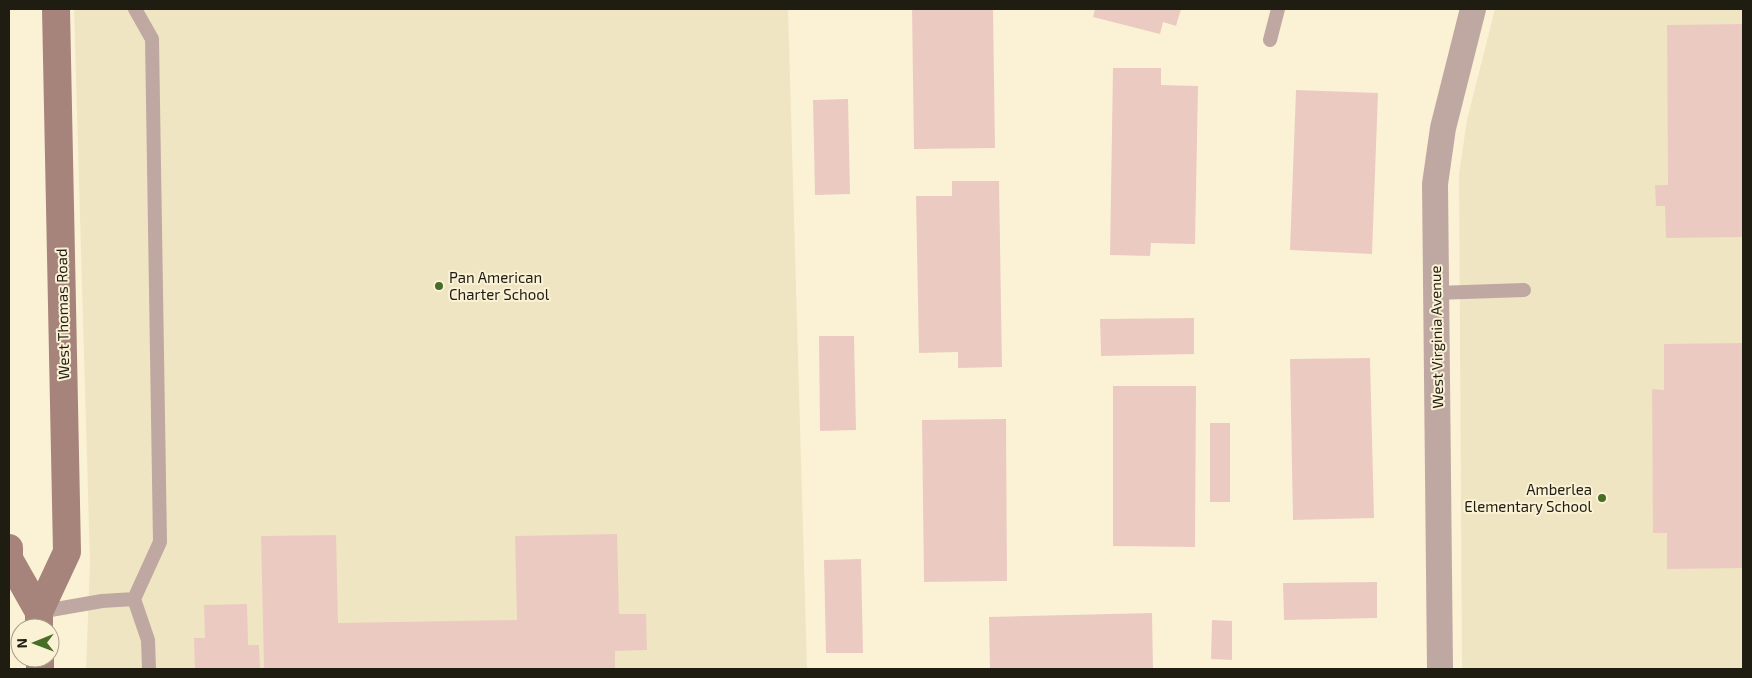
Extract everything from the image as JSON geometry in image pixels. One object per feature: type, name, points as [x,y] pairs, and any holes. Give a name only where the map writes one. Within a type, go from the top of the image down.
[{"type":"main road","name":"West Thomas Road","points":[[40,618],[67,552],[56,9]]},
{"type":"main road","points":[[9,548],[9,558],[38,618]]},
{"type":"street","name":"West Virginia Avenue","points":[[1440,669],[1434,184],[1442,128],[1473,9]]},
{"type":"lane","points":[[135,9],[152,39],[160,542],[134,599],[148,640],[148,669]]},
{"type":"lane","points":[[1270,40],[1278,9]]},
{"type":"lane","points":[[1436,293],[1524,290]]},
{"type":"lane","points":[[46,618],[102,601],[134,599]]},
{"type":"shaded area","name":"Pan American Charter School","points":[[74,9],[788,9],[807,669],[86,669],[90,563]]},
{"type":"shaded area","name":"Amberlea Elementary School","points":[[1495,9],[1743,9],[1743,669],[1462,669],[1459,174],[1467,120]]},
{"type":"building","points":[[912,9],[993,9],[995,148],[914,149]]},
{"type":"building","points":[[1095,9],[1181,9],[1176,26],[1163,22],[1160,34],[1093,17]]},
{"type":"building","points":[[1743,24],[1743,237],[1666,238],[1665,206],[1656,206],[1655,185],[1668,185],[1667,25]]},
{"type":"building","points":[[1113,68],[1161,68],[1161,85],[1198,86],[1195,244],[1151,243],[1150,256],[1110,255]]},
{"type":"building","points":[[1296,90],[1378,93],[1372,254],[1290,250]]},
{"type":"building","points":[[848,99],[850,194],[815,195],[813,100]]},
{"type":"building","points":[[952,181],[999,181],[1002,367],[958,368],[958,352],[919,353],[916,196],[952,196]]},
{"type":"building","points":[[1194,318],[1194,354],[1101,356],[1100,319]]},
{"type":"building","points":[[819,336],[854,336],[856,430],[820,431]]},
{"type":"building","points":[[1743,343],[1743,568],[1667,569],[1667,533],[1653,533],[1652,389],[1664,390],[1664,344]]},
{"type":"building","points":[[1370,358],[1374,518],[1293,520],[1290,359]]},
{"type":"building","points":[[1113,386],[1196,386],[1195,547],[1113,546]]},
{"type":"building","points":[[1006,419],[1007,581],[924,582],[922,420]]},
{"type":"building","points":[[1210,423],[1230,423],[1230,502],[1210,502]]},
{"type":"building","points":[[617,534],[619,614],[646,614],[647,650],[615,651],[615,669],[264,669],[261,536],[336,535],[338,623],[517,620],[515,536]]},
{"type":"building","points":[[861,559],[863,653],[826,653],[824,560]]},
{"type":"building","points":[[1377,582],[1377,618],[1284,620],[1283,583]]},
{"type":"building","points":[[247,604],[248,645],[259,645],[260,669],[195,669],[194,638],[205,638],[204,605]]},
{"type":"building","points":[[1152,613],[1153,669],[990,669],[989,617]]},
{"type":"building","points":[[1212,620],[1232,621],[1232,660],[1211,659]]},
{"type":"place","name":"Pan American Charter School","points":[[439,286]]},
{"type":"place","name":"Amberlea Elementary School","points":[[1602,498]]}]
